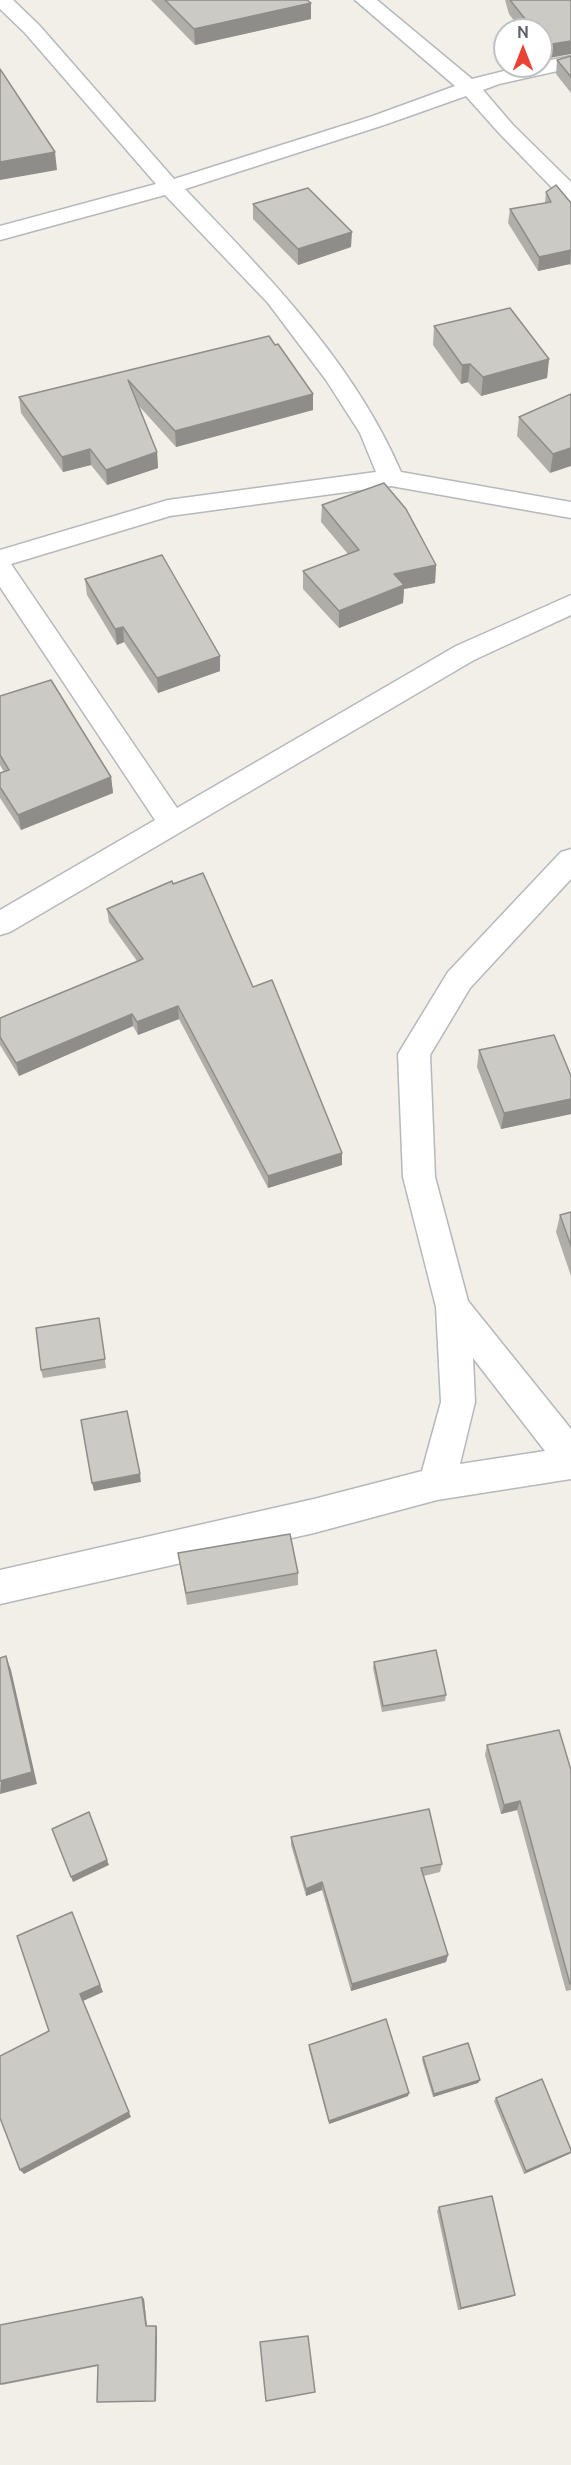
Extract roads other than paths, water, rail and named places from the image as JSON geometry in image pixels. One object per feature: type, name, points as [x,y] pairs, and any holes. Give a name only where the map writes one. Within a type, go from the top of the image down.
[{"type":"street","points":[[2,0],[32,29],[170,187],[276,298],[336,377],[372,433],[391,478]]},
{"type":"street","points":[[365,0],[469,87],[513,136],[571,194]]},
{"type":"street","points":[[0,233],[170,187],[377,121],[493,79],[571,62]]},
{"type":"street","points":[[0,559],[168,508],[391,478],[571,510]]},
{"type":"street","points":[[0,567],[171,822]]},
{"type":"street","points":[[0,924],[465,652],[571,604]]},
{"type":"street","points":[[437,1484],[458,1401],[453,1307],[419,1177],[414,1054],[459,980],[571,860]]},
{"type":"street","points":[[453,1307],[571,1456]]},
{"type":"street","points":[[0,1587],[314,1516],[437,1484],[571,1463]]}]
